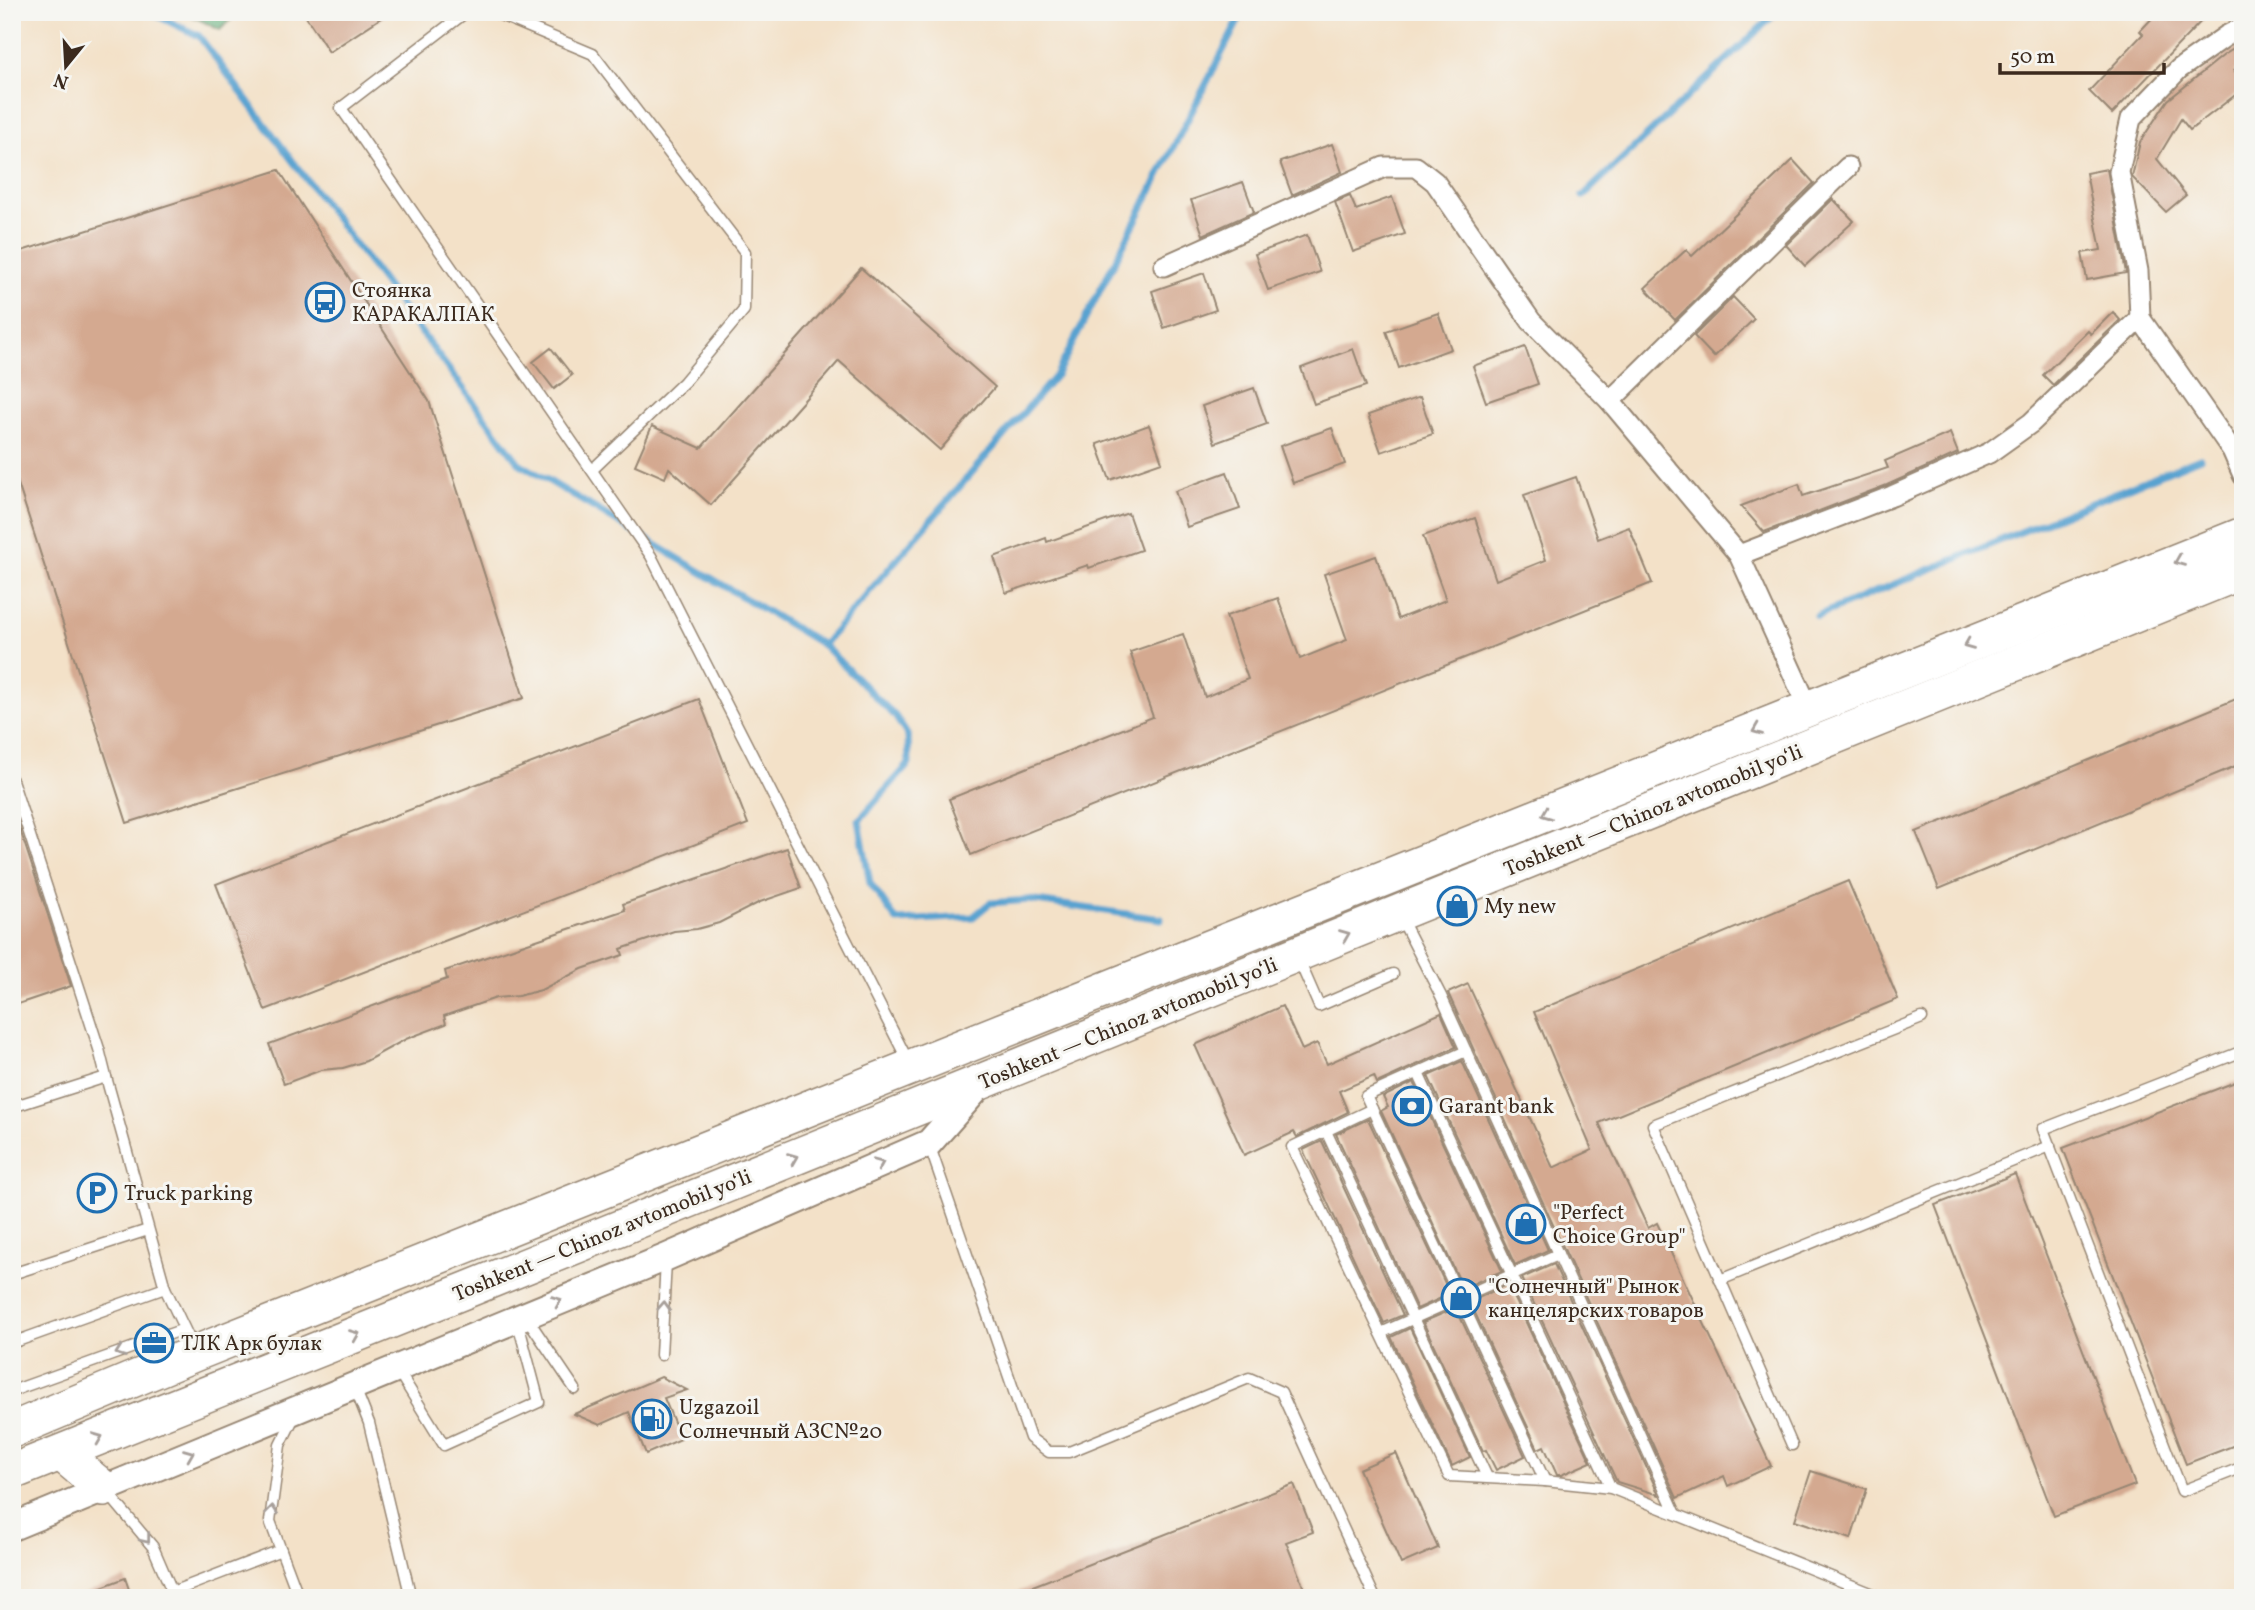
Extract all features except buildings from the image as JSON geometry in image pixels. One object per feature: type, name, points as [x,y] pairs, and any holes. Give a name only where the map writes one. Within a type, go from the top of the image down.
[{"type":"highway","name":"Toshkent — Chinoz avtomobil yoʻli","points":[[12,1430],[190,1341],[462,1248],[2243,535]]},
{"type":"highway","name":"Toshkent — Chinoz avtomobil yoʻli","points":[[12,1472],[2243,571]]},
{"type":"highway","points":[[456,1294],[461,1275],[459,1263],[462,1248]]},
{"type":"highway","points":[[61,1453],[104,1489]]},
{"type":"street","points":[[2243,27],[2225,36],[2179,69],[2132,118],[2119,172],[2138,271],[2140,318],[2232,450],[2243,475]]},
{"type":"street","points":[[1164,266],[1384,167],[1416,167],[1435,182],[1531,321],[1610,401],[1739,555],[1809,709]]},
{"type":"street","points":[[1610,401],[1848,167]]},
{"type":"street","points":[[1739,555],[1892,496],[1989,453],[2031,423],[2140,318]]},
{"type":"street","points":[[12,1527],[355,1387],[929,1143],[983,1081]]},
{"type":"street","points":[[456,1294],[461,1341]]},
{"type":"lane","points":[[466,12],[341,108],[658,568],[912,1068]]},
{"type":"lane","points":[[493,12],[593,54],[745,252],[744,310],[684,382],[592,470]]},
{"type":"lane","points":[[12,780],[99,1049],[165,1288],[190,1341],[12,1391]]},
{"type":"lane","points":[[1398,913],[1424,961],[1466,1051],[1676,1514]]},
{"type":"lane","points":[[1296,955],[1319,1006],[1392,974]]},
{"type":"lane","points":[[1792,1445],[1653,1125],[1922,1018]]},
{"type":"lane","points":[[1466,1051],[1366,1096],[1545,1481]]},
{"type":"lane","points":[[2243,1051],[2043,1129],[2182,1491],[2243,1467]]},
{"type":"lane","points":[[1418,1073],[1611,1488]]},
{"type":"lane","points":[[12,1107],[106,1077]]},
{"type":"lane","points":[[1372,1109],[1292,1147],[1449,1476],[1545,1481],[1611,1488],[1883,1598]]},
{"type":"lane","points":[[1326,1131],[1487,1477]]},
{"type":"lane","points":[[929,1143],[1030,1438],[1049,1452],[1069,1452],[1249,1378],[1266,1384],[1281,1392],[1375,1598]]},
{"type":"lane","points":[[1720,1279],[2050,1146]]},
{"type":"lane","points":[[12,1274],[148,1230]]},
{"type":"lane","points":[[1381,1333],[1558,1254]]},
{"type":"lane","points":[[661,1355],[667,1256]]},
{"type":"lane","points":[[12,1343],[165,1288]]},
{"type":"lane","points":[[396,1369],[444,1445],[539,1402],[521,1317]]},
{"type":"lane","points":[[521,1317],[575,1389]]},
{"type":"lane","points":[[355,1387],[369,1423],[411,1598]]},
{"type":"lane","points":[[297,1410],[280,1445],[270,1521],[299,1598]]},
{"type":"lane","points":[[104,1489],[153,1547],[174,1595],[281,1550]]},
{"type":"green space","points":[[184,12],[239,12],[220,30]]},
{"type":"waterway","points":[[150,12],[199,36],[519,463],[823,645],[895,716],[908,736],[909,764],[859,820],[870,883],[897,921],[973,917],[990,903],[1029,900],[1161,919]]},
{"type":"waterway","points":[[823,645],[1057,374],[1243,12]]},
{"type":"waterway","points":[[1583,196],[1777,12]]},
{"type":"waterway","points":[[1817,616],[2200,458]]},
{"type":"place","name":"Стоянка КАРАКАЛПАК","points":[[325,302]]},
{"type":"place","name":"My new","points":[[1457,906]]},
{"type":"place","name":"Garant bank","points":[[1412,1106]]},
{"type":"place","name":"Truck parking","points":[[97,1193]]},
{"type":"place","name":"\"Perfect Choice Group\"","points":[[1526,1224]]},
{"type":"place","name":"\"Солнечный\" Рынок канцелярских товаров","points":[[1461,1298]]},
{"type":"place","name":"ТЛК Арк булак","points":[[154,1343]]},
{"type":"place","name":"Uzgazoil Солнечный АЗС№20","points":[[652,1419]]}]
